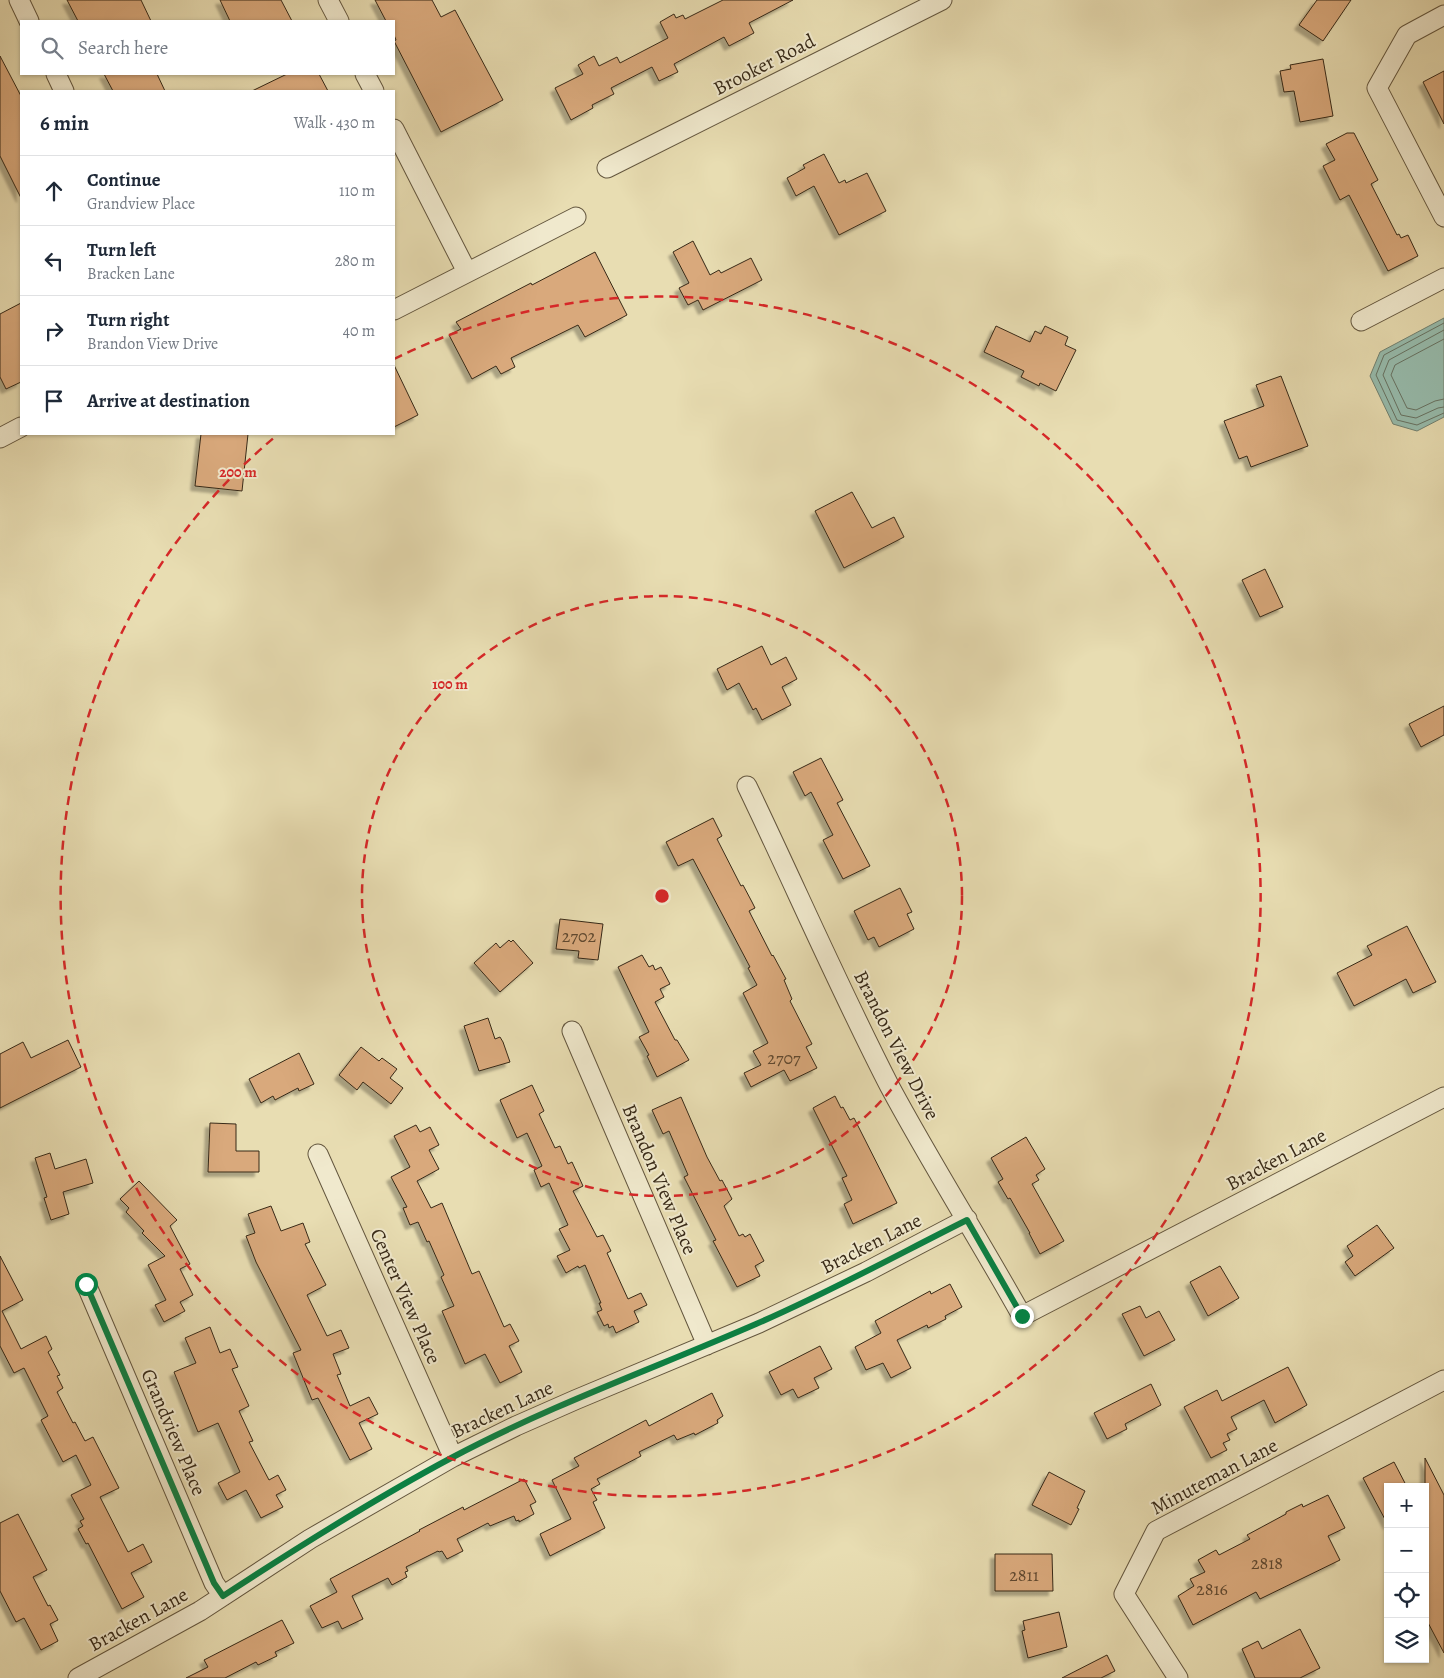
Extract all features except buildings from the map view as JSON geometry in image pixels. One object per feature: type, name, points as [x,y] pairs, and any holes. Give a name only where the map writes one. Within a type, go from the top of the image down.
[{"type":"street","points":[[19,0],[29,20]]},
{"type":"street","points":[[328,0],[338,20]]},
{"type":"street","name":"Brooker Road","points":[[607,168],[942,0]]},
{"type":"street","points":[[1444,15],[1407,35],[1377,88],[1444,217]]},
{"type":"street","points":[[56,75],[64,90]]},
{"type":"street","points":[[366,75],[373,90]]},
{"type":"street","points":[[395,131],[467,272]]},
{"type":"street","points":[[395,309],[576,217]]},
{"type":"street","points":[[1361,321],[1444,278]]},
{"type":"street","points":[[0,438],[20,427]]},
{"type":"street","name":"Brandon View Drive","points":[[747,786],[864,1034],[906,1114],[1022,1316]]},
{"type":"street","name":"Brandon View Place","points":[[572,1031],[707,1345]]},
{"type":"street","name":"Bracken Lane","points":[[1022,1316],[1444,1097]]},
{"type":"street","name":"Center View Place","points":[[318,1154],[454,1457]]},
{"type":"street","name":"Bracken Lane","points":[[78,1678],[223,1596],[310,1539],[454,1457],[516,1426],[707,1345],[822,1293],[967,1220]]},
{"type":"street","name":"Grandview Place","points":[[86,1284],[214,1583],[223,1596]]},
{"type":"street","name":"Minuteman Lane","points":[[1178,1678],[1124,1594],[1156,1531],[1442,1385]]},
{"type":"water","points":[[1444,318],[1444,417],[1417,431],[1393,424],[1370,376],[1380,352]]},
{"type":"route","points":[[86,1284],[214,1583],[223,1596],[310,1539],[454,1457],[516,1426],[627,1377],[759,1323],[866,1272],[967,1220],[1022,1316]]}]
